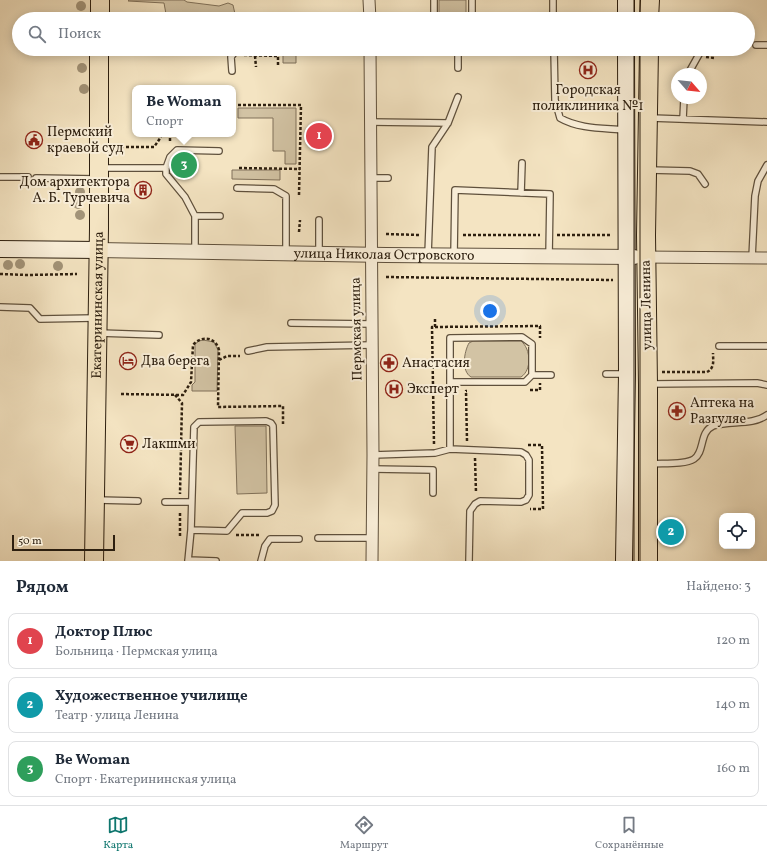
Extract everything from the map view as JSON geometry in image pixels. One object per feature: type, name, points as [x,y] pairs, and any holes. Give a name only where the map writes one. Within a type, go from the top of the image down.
[{"type":"main road","points":[[100,0],[100,12]]},
{"type":"main road","points":[[626,0],[626,12]]},
{"type":"main road","points":[[649,12],[650,0]]},
{"type":"main road","name":"Екатерининская улица","points":[[94,561],[99,56]]},
{"type":"main road","name":"улица Ленина","points":[[626,56],[626,130],[648,384],[648,561]]},
{"type":"main road","name":"улица Ленина","points":[[624,561],[627,374],[636,257],[647,170],[649,56]]},
{"type":"main road","name":"улица Николая Островского","points":[[0,249],[98,250]]},
{"type":"street","points":[[370,0],[370,12]]},
{"type":"street","name":"Пермская улица","points":[[370,56],[373,455],[372,561]]},
{"type":"street","name":"улица Николая Островского","points":[[98,250],[286,254],[767,258]]},
{"type":"lane","points":[[434,0],[434,12]]},
{"type":"lane","points":[[472,0],[472,12]]},
{"type":"lane","points":[[553,0],[553,12]]},
{"type":"lane","points":[[756,45],[767,45]]},
{"type":"lane","points":[[232,56],[232,71]]},
{"type":"lane","points":[[458,56],[458,68]]},
{"type":"lane","points":[[554,56],[555,100],[560,118],[567,122],[593,128],[626,130]]},
{"type":"lane","points":[[691,68],[698,56]]},
{"type":"lane","points":[[428,255],[432,147],[448,122],[458,97]]},
{"type":"lane","points":[[684,104],[684,119]]},
{"type":"lane","points":[[647,118],[767,122]]},
{"type":"lane","points":[[370,122],[448,122]]},
{"type":"lane","points":[[195,252],[195,216],[185,197],[166,174],[166,168],[170,157],[176,150],[219,151]]},
{"type":"lane","points":[[521,193],[522,163]]},
{"type":"lane","points":[[752,258],[755,196],[758,181],[767,165]]},
{"type":"lane","points":[[36,178],[166,168]]},
{"type":"lane","points":[[647,170],[690,171],[698,174],[705,184]]},
{"type":"lane","points":[[0,177],[28,177]]},
{"type":"lane","points":[[371,178],[388,178]]},
{"type":"lane","points":[[237,188],[274,189],[286,196],[286,254]]},
{"type":"lane","points":[[454,255],[455,190],[550,194],[549,256]]},
{"type":"lane","points":[[195,216],[220,216]]},
{"type":"lane","points":[[319,220],[319,254]]},
{"type":"lane","points":[[0,308],[30,308],[40,319],[159,335]]},
{"type":"lane","points":[[291,323],[372,324]]},
{"type":"lane","points":[[450,449],[450,338],[522,337],[532,344],[532,375]]},
{"type":"lane","points":[[248,351],[267,347],[372,345]]},
{"type":"lane","points":[[719,346],[767,346]]},
{"type":"lane","points":[[606,374],[627,374]]},
{"type":"lane","points":[[450,382],[525,382],[532,375],[551,375]]},
{"type":"lane","points":[[648,384],[757,383],[767,386]]},
{"type":"lane","points":[[648,464],[686,462],[694,459],[700,451],[700,445],[705,433],[712,426],[758,420],[767,415]]},
{"type":"lane","points":[[191,530],[227,531],[242,513],[267,513],[272,511],[275,505],[273,426],[271,423],[266,421],[199,422],[196,423],[194,427],[191,530],[188,560],[216,561]]},
{"type":"lane","points":[[373,455],[435,453],[450,449],[521,452],[526,455],[529,460],[528,495],[526,500],[521,502],[480,501],[475,504],[470,511],[469,561]]},
{"type":"lane","points":[[373,468],[433,470],[433,493]]},
{"type":"lane","points":[[95,500],[138,501]]},
{"type":"lane","points":[[166,502],[192,502]]},
{"type":"lane","points":[[318,538],[372,538]]},
{"type":"lane","points":[[261,561],[265,546],[270,539],[299,539]]},
{"type":"path","points":[[241,56],[278,56],[278,67]]},
{"type":"path","points":[[255,56],[256,67]]},
{"type":"path","points":[[236,105],[301,104],[300,195]]},
{"type":"path","points":[[121,147],[154,147],[161,137]]},
{"type":"path","points":[[239,168],[300,169]]},
{"type":"path","points":[[299,232],[300,220]]},
{"type":"path","points":[[386,234],[429,236]]},
{"type":"path","points":[[454,235],[614,235]]},
{"type":"path","points":[[0,274],[77,274]]},
{"type":"path","points":[[386,277],[435,279],[614,280]]},
{"type":"path","points":[[434,445],[432,327],[435,327],[435,317]]},
{"type":"path","points":[[435,327],[540,326],[540,340]]},
{"type":"path","points":[[121,394],[183,395],[191,382],[193,344],[195,341],[203,338],[214,341],[218,345],[218,407],[283,406],[283,430]]},
{"type":"path","points":[[219,360],[227,356],[243,356]]},
{"type":"path","points":[[525,390],[540,390],[540,375]]},
{"type":"path","points":[[470,444],[467,442],[466,391],[473,391]]},
{"type":"path","points":[[175,395],[182,403],[180,539]]},
{"type":"path","points":[[527,445],[542,445],[543,509],[528,509]]},
{"type":"path","points":[[475,464],[478,502]]},
{"type":"path","points":[[241,535],[264,535]]},
{"type":"shaded area","points":[[184,0],[187,2],[219,6],[228,3],[233,5],[235,12],[166,12],[164,3],[128,1]]},
{"type":"shaded area","points":[[439,0],[466,0],[466,12],[439,12]]},
{"type":"shaded area","points":[[283,56],[296,56],[296,63],[283,63]]},
{"type":"shaded area","points":[[238,108],[296,108],[296,164],[285,164],[285,151],[273,151],[273,118],[238,118]]},
{"type":"shaded area","points":[[232,170],[280,170],[280,180],[232,179]]},
{"type":"shaded area","points":[[203,340],[214,342],[218,350],[217,391],[192,391],[192,385],[195,382],[195,344]]},
{"type":"shaded area","points":[[473,341],[521,341],[527,349],[529,359],[525,374],[521,377],[471,377],[466,370],[464,361],[467,347],[469,343]]},
{"type":"shaded area","points":[[235,426],[266,426],[267,493],[237,494]]},
{"type":"tram line","points":[[634,0],[634,12]]},
{"type":"tram line","points":[[640,0],[640,12]]},
{"type":"tram line","points":[[634,56],[634,561]]},
{"type":"tram line","points":[[640,56],[640,561]]},
{"type":"place","name":"Городская поликлиника №1","points":[[588,70]]},
{"type":"place","name":"Доктор Плюс","points":[[319,136]]},
{"type":"place","name":"Пермский краевой суд","points":[[34,140]]},
{"type":"place","name":"Be Woman","points":[[184,165]]},
{"type":"place","name":"Дом архитектора А. Б. Турчевича","points":[[143,190]]},
{"type":"place","name":"Два берега","points":[[128,361]]},
{"type":"place","name":"Анастасия","points":[[389,363]]},
{"type":"place","name":"Эксперт","points":[[394,389]]},
{"type":"place","name":"Аптека на Разгуляе","points":[[677,411]]},
{"type":"place","name":"Лакшми","points":[[129,444]]},
{"type":"place","name":"Художественное училище","points":[[671,532]]}]
